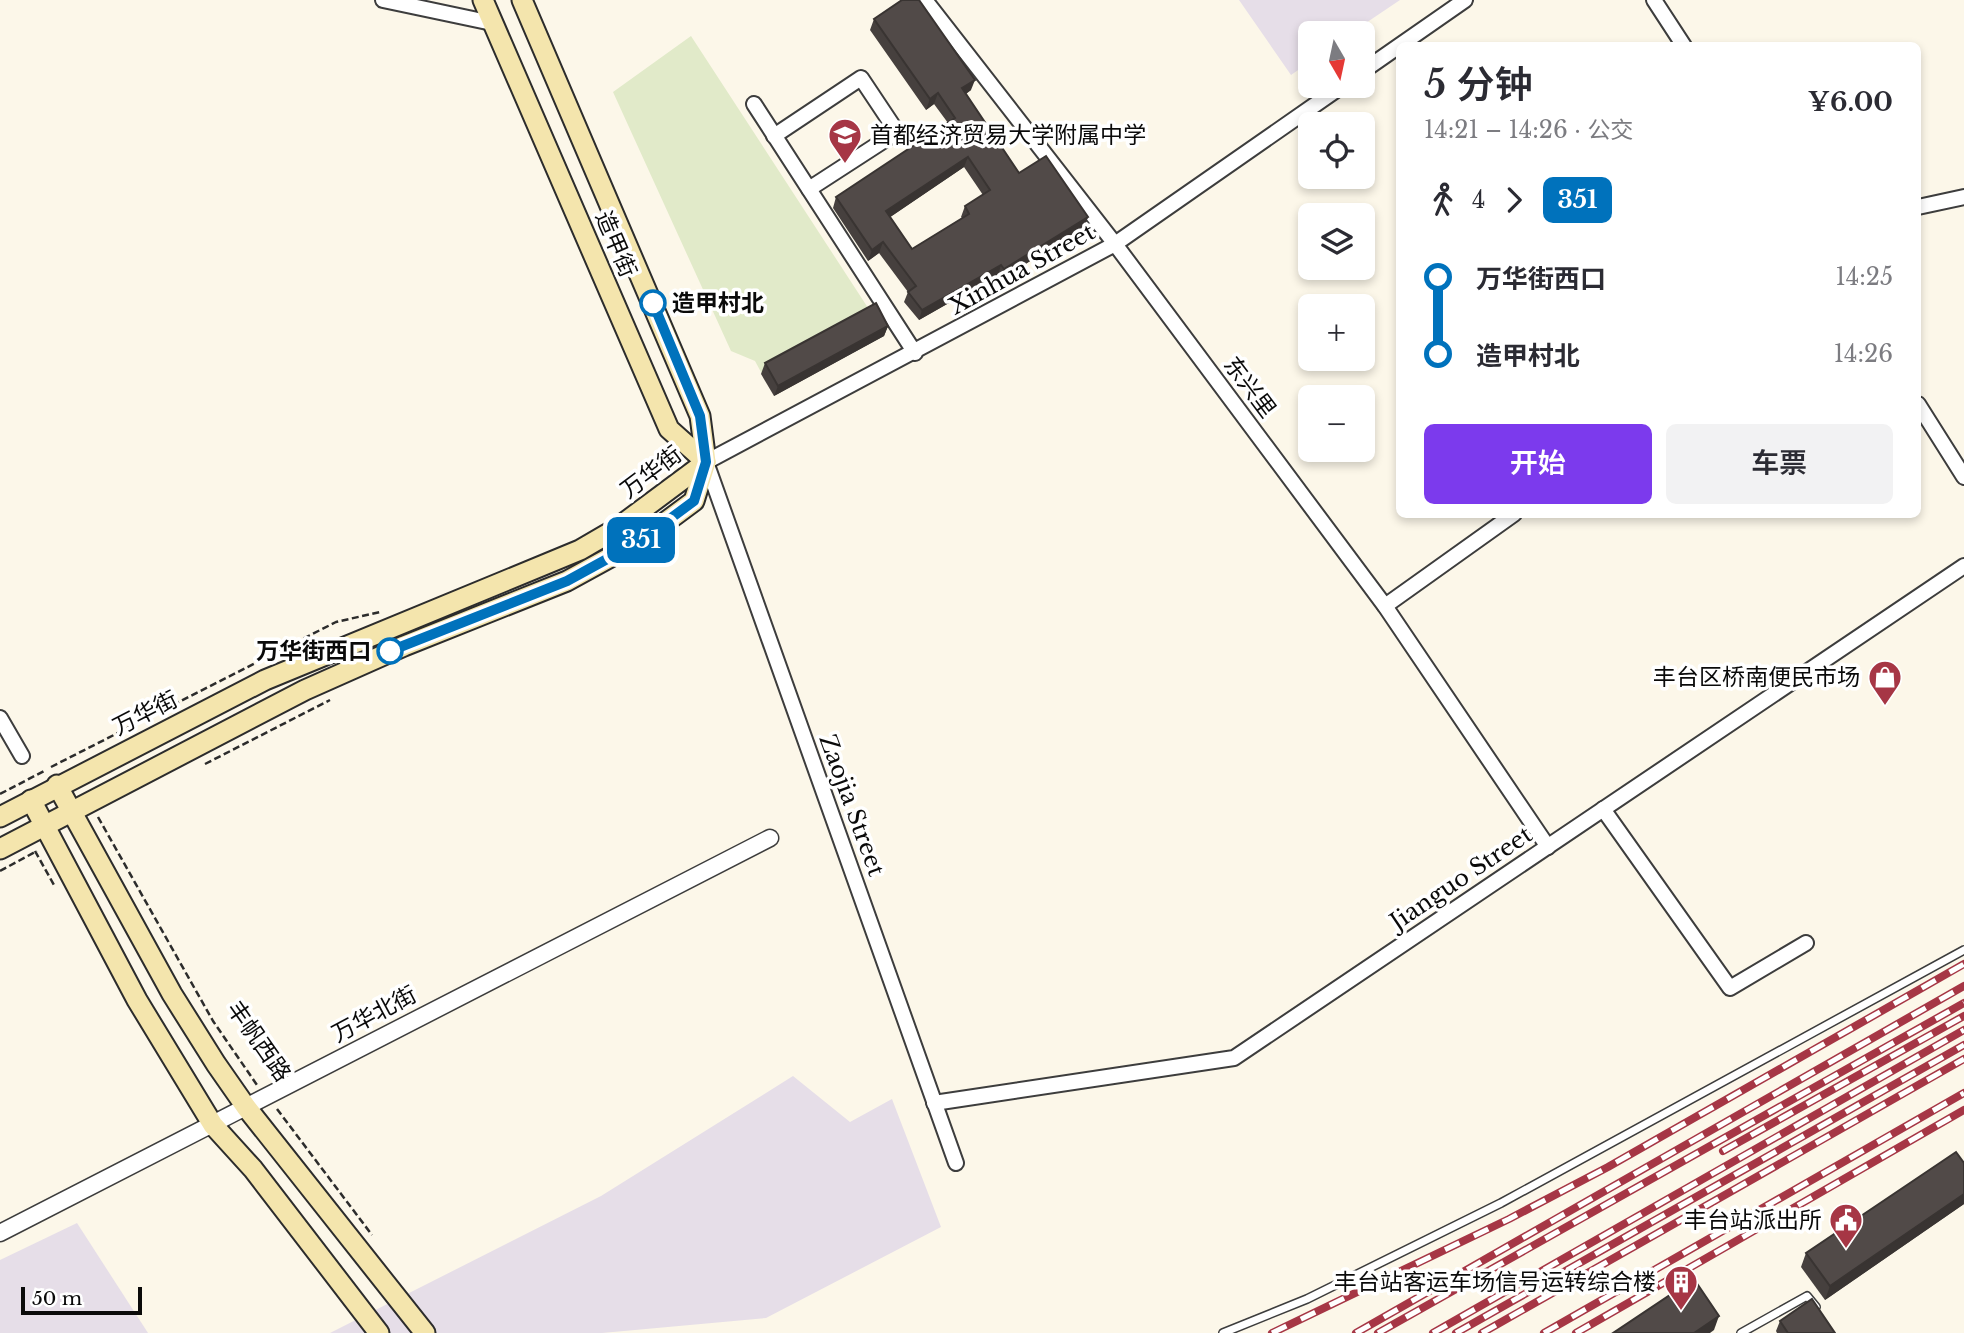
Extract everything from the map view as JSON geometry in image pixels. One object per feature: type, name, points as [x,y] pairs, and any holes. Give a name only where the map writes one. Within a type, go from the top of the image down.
[{"type":"main road","name":"造甲街","points":[[483,0],[670,429],[706,462]]},
{"type":"main road","name":"造甲街","points":[[522,0],[700,416],[706,462]]},
{"type":"main road","name":"万华街","points":[[0,817],[57,785],[71,768],[318,656],[580,551],[616,530],[706,462]]},
{"type":"main road","name":"万华街","points":[[0,849],[49,834],[352,667],[567,581],[604,562],[640,541],[694,501],[706,462]]},
{"type":"main road","name":"丰帆西路","points":[[57,785],[85,815],[172,994],[246,1107],[425,1333]]},
{"type":"main road","points":[[31,800],[137,1000],[214,1125],[253,1169],[379,1333]]},
{"type":"street","points":[[383,0],[492,23]]},
{"type":"street","name":"东兴里","points":[[925,0],[1115,244],[1385,606],[1548,847]]},
{"type":"street","points":[[1405,42],[1465,0]]},
{"type":"street","points":[[1654,0],[1681,42]]},
{"type":"street","points":[[1376,62],[1396,48]]},
{"type":"street","points":[[774,135],[861,78],[897,132],[809,189]]},
{"type":"street","name":"Xinhua Street","points":[[706,462],[915,353],[1115,244],[1325,98]]},
{"type":"street","points":[[754,104],[915,353]]},
{"type":"street","points":[[1921,206],[1964,197]]},
{"type":"street","points":[[1921,409],[1964,477]]},
{"type":"street","name":"Zaojia Street","points":[[706,462],[956,1163]]},
{"type":"street","points":[[1385,606],[1508,518]]},
{"type":"street","name":"Jianguo Street","points":[[934,1103],[1234,1058],[1964,566]]},
{"type":"street","points":[[0,718],[22,756]]},
{"type":"street","points":[[1603,809],[1730,988],[1806,943]]},
{"type":"street","name":"万华北街","points":[[0,1233],[214,1125],[490,979],[770,838]]},
{"type":"lane","points":[[1223,1333],[1307,1299],[1501,1203],[1964,950]]},
{"type":"lane","points":[[1741,1333],[1753,1330],[1807,1296],[1821,1314]]},
{"type":"path","points":[[201,766],[334,698]]},
{"type":"path","points":[[85,815],[107,814]]},
{"type":"path","name":"丰帆西路","points":[[85,815],[213,1021],[266,1097],[372,1235]]},
{"type":"path","points":[[0,871],[49,834]]},
{"type":"shaded area","points":[[1239,0],[1400,0],[1369,21],[1298,21],[1298,70],[1291,75]]},
{"type":"shaded area","points":[[793,1076],[850,1122],[892,1099],[941,1227],[766,1318],[602,1333],[330,1333],[601,1196]]},
{"type":"shaded area","points":[[77,1223],[148,1333],[0,1333],[0,1260]]},
{"type":"green space","points":[[691,36],[872,314],[762,374],[755,361],[731,351],[613,92]]},
{"type":"building","points":[[902,0],[919,0],[975,80],[962,88],[1019,173],[1046,156],[1088,217],[1004,269],[1001,265],[922,310],[908,292],[916,286],[883,242],[872,250],[836,197],[955,118],[938,93],[930,99],[874,19]],"holes":[[[968,157],[990,190],[965,206],[969,214],[912,249],[886,211]]]},
{"type":"building","points":[[876,303],[888,326],[778,386],[765,363]]},
{"type":"building","points":[[1956,1152],[1964,1163],[1964,1194],[1830,1286],[1806,1253]]},
{"type":"building","points":[[1694,1279],[1719,1316],[1694,1333],[1613,1333]]},
{"type":"building","points":[[1812,1299],[1835,1333],[1788,1333],[1780,1321]]},
{"type":"railway","points":[[1272,1333],[1509,1219],[1608,1167],[1964,964]]},
{"type":"railway","points":[[1356,1333],[1964,986]]},
{"type":"railway","points":[[1378,1333],[1964,1003]]},
{"type":"railway","points":[[1723,1151],[1964,1016]]},
{"type":"railway","points":[[1433,1333],[1964,1030]]},
{"type":"railway","points":[[1456,1333],[1964,1045]]},
{"type":"railway","points":[[1482,1333],[1964,1059]]},
{"type":"railway","points":[[1544,1333],[1964,1093]]},
{"type":"railway","points":[[1576,1333],[1964,1110]]},
{"type":"bus line","name":"351","points":[[390,651],[567,581],[640,541],[694,501],[706,462],[700,416],[653,303]]},
{"type":"place","name":"首都经济贸易大学附属中学","points":[[845,165]]},
{"type":"place","name":"造甲村北","points":[[653,303]]},
{"type":"place","name":"万华街西口","points":[[390,651]]},
{"type":"place","name":"丰台区桥南便民市场","points":[[1885,707]]},
{"type":"place","name":"丰台站派出所","points":[[1846,1250]]},
{"type":"place","name":"丰台站客运车场信号运转综合楼","points":[[1681,1312]]}]
